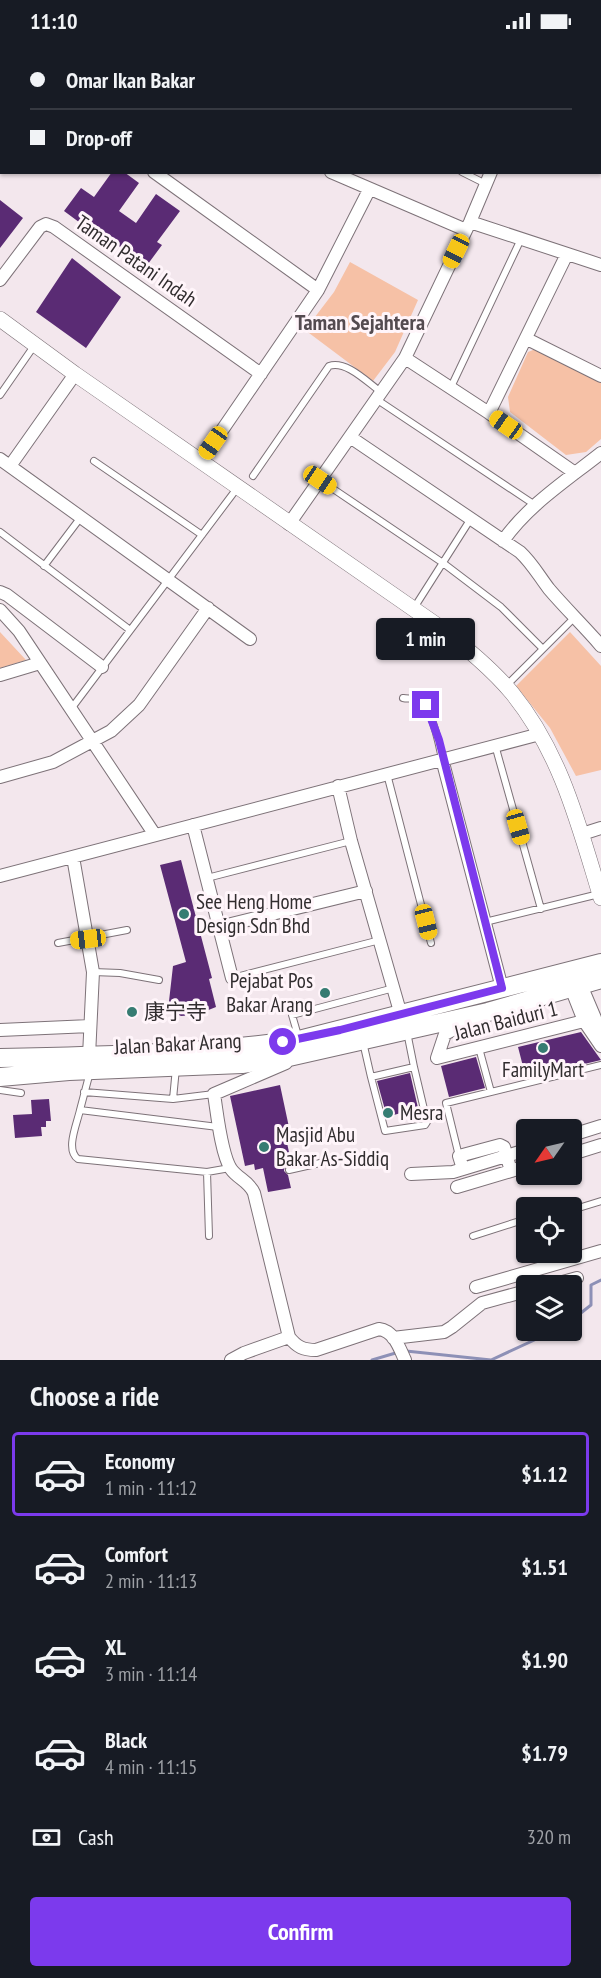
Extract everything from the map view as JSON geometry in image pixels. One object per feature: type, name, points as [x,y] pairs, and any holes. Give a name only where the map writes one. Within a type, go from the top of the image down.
[{"type":"main road","name":"Jalan Bakar Arang","points":[[0,1077],[90,1063],[250,1047],[303,1047],[363,1041],[404,1023],[502,988],[601,963]]},
{"type":"main road","name":"Jalan Bakar Arang","points":[[0,1059],[176,1068],[242,1064],[404,1023],[488,1012],[601,979]]},
{"type":"street","points":[[157,174],[318,290]]},
{"type":"street","points":[[335,174],[369,190],[468,226],[521,239],[601,265]]},
{"type":"street","points":[[289,524],[405,358],[489,178]]},
{"type":"street","points":[[201,460],[318,290],[369,190]]},
{"type":"street","name":"Taman Patani Indah","points":[[0,280],[40,227],[46,224],[54,226],[261,374]]},
{"type":"street","points":[[489,413],[567,254]]},
{"type":"street","points":[[0,319],[466,648],[505,686],[540,734],[559,768],[599,887]]},
{"type":"street","points":[[527,339],[601,376]]},
{"type":"street","points":[[405,358],[575,473]]},
{"type":"street","points":[[75,374],[5,462],[250,639]]},
{"type":"street","points":[[350,437],[528,559],[548,588],[574,618],[598,638]]},
{"type":"street","points":[[503,541],[512,528],[535,505],[601,453]]},
{"type":"street","points":[[0,592],[102,667]]},
{"type":"street","points":[[0,777],[52,762],[111,731],[139,705],[208,608]]},
{"type":"street","points":[[0,610],[19,631],[155,835]]},
{"type":"street","points":[[0,675],[40,663]]},
{"type":"street","points":[[0,876],[540,734]]},
{"type":"street","points":[[442,759],[502,988]]},
{"type":"street","points":[[338,786],[351,842],[404,1023]]},
{"type":"street","points":[[193,825],[232,978]]},
{"type":"street","points":[[582,834],[601,828]]},
{"type":"street","points":[[73,857],[93,972],[90,1063]]},
{"type":"street","points":[[219,927],[366,891]]},
{"type":"street","points":[[576,986],[584,1021],[601,1047]]},
{"type":"street","points":[[576,986],[595,1018],[601,1047]]},
{"type":"street","name":"Jalan Baiduri 1","points":[[488,1012],[448,1032],[443,1039],[437,1058],[584,1021]]},
{"type":"street","points":[[0,1030],[90,1026]]},
{"type":"street","points":[[303,1047],[214,1094],[219,1127],[230,1168],[248,1182],[254,1193],[289,1337],[297,1346],[306,1350],[316,1350],[379,1329],[387,1331],[396,1342],[405,1360]]},
{"type":"street","points":[[582,1133],[601,1126]]},
{"type":"street","points":[[463,1169],[459,1156],[500,1144],[504,1147],[511,1171]]},
{"type":"street","points":[[582,1151],[601,1145]]},
{"type":"street","points":[[411,1174],[463,1169],[516,1153]]},
{"type":"street","points":[[458,1187],[516,1169]]},
{"type":"street","points":[[477,1287],[601,1251]]},
{"type":"street","points":[[396,1342],[444,1332],[482,1303],[516,1294]]},
{"type":"street","points":[[231,1360],[289,1337]]},
{"type":"lane","points":[[471,174],[489,178]]},
{"type":"lane","points":[[451,388],[521,239]]},
{"type":"lane","points":[[0,393],[35,344]]},
{"type":"lane","points":[[253,476],[329,366],[343,366],[378,395],[535,505]]},
{"type":"lane","points":[[94,461],[202,535]]},
{"type":"lane","points":[[320,480],[443,563],[501,607],[543,650]]},
{"type":"lane","points":[[70,710],[238,486]]},
{"type":"lane","points":[[44,566],[81,517]]},
{"type":"lane","points":[[413,610],[470,520]]},
{"type":"lane","points":[[0,532],[130,630]]},
{"type":"lane","points":[[505,686],[574,618]]},
{"type":"lane","points":[[403,698],[417,700],[426,705],[439,740],[442,759]]},
{"type":"lane","points":[[495,745],[541,909]]},
{"type":"lane","points":[[387,774],[431,943]]},
{"type":"lane","points":[[207,878],[351,842]]},
{"type":"lane","points":[[484,922],[541,909],[599,887]]},
{"type":"lane","points":[[58,943],[127,930]]},
{"type":"lane","points":[[232,978],[380,940]]},
{"type":"lane","points":[[93,972],[120,973],[159,980]]},
{"type":"lane","points":[[303,1047],[292,1015],[394,988]]},
{"type":"lane","points":[[363,1041],[385,1131],[425,1125],[427,1122],[404,1023]]},
{"type":"lane","points":[[479,1048],[491,1092]]},
{"type":"lane","points":[[90,1063],[71,1148],[75,1158],[207,1172],[230,1168]]},
{"type":"lane","points":[[459,1156],[446,1103],[601,1065]]},
{"type":"lane","points":[[371,1077],[414,1067]]},
{"type":"lane","points":[[173,1099],[176,1068]]},
{"type":"lane","points":[[0,1090],[21,1093]]},
{"type":"lane","points":[[84,1092],[173,1099],[214,1094]]},
{"type":"lane","points":[[80,1110],[219,1127]]},
{"type":"lane","points":[[289,1170],[329,1161]]},
{"type":"lane","points":[[207,1172],[209,1236]]},
{"type":"lane","points":[[582,1207],[601,1201]]},
{"type":"lane","points":[[473,1236],[516,1223]]},
{"type":"shaded area","points":[[350,262],[418,300],[395,352],[373,381],[305,330],[334,292]]},
{"type":"shaded area","points":[[538,348],[601,377],[601,439],[586,452],[566,455],[510,412],[508,397],[528,352]]},
{"type":"shaded area","points":[[0,632],[26,660],[0,668]]},
{"type":"shaded area","points":[[570,632],[601,666],[601,770],[576,776],[550,728],[516,686]]},
{"type":"building","points":[[111,174],[127,174],[139,183],[119,211],[136,223],[156,194],[180,211],[157,242],[162,245],[145,268],[90,225],[87,228],[64,211],[81,188],[94,197]]},
{"type":"building","points":[[0,200],[23,218],[0,248]]},
{"type":"building","points":[[72,258],[121,297],[86,348],[36,312]]},
{"type":"building","name":"See Heng Home Design Sdn Bhd","points":[[181,860],[212,978],[209,979],[216,1007],[196,1015],[181,1016],[168,1010],[173,966],[186,962],[160,865]]},
{"type":"building","points":[[581,1032],[601,1060],[526,1078],[518,1047]]},
{"type":"building","points":[[476,1057],[485,1088],[449,1097],[441,1066]]},
{"type":"building","points":[[410,1073],[418,1108],[387,1117],[377,1081]]},
{"type":"building","name":"Masjid Abu Bakar As-Siddiq","points":[[280,1085],[290,1132],[285,1133],[291,1162],[285,1163],[284,1171],[288,1175],[291,1188],[268,1192],[263,1168],[255,1170],[254,1164],[245,1166],[230,1096]]},
{"type":"building","points":[[49,1099],[51,1121],[46,1121],[46,1127],[41,1127],[42,1136],[15,1138],[13,1115],[32,1114],[31,1100]]},
{"type":"waterway","points":[[582,1312],[591,1305],[591,1285],[601,1280]]},
{"type":"waterway","points":[[406,1351],[491,1360],[532,1341]]},
{"type":"waterway","points":[[372,1360],[399,1352]]},
{"type":"place","name":"See Heng Home Design Sdn Bhd","points":[[184,914]]},
{"type":"place","name":"Pejabat Pos Bakar Arang","points":[[325,993]]},
{"type":"place","name":"康宁寺","points":[[132,1012]]},
{"type":"place","name":"FamilyMart","points":[[543,1048]]},
{"type":"place","name":"Mesra","points":[[388,1113]]},
{"type":"place","name":"Masjid Abu Bakar As-Siddiq","points":[[264,1147]]},
{"type":"district","name":"Taman Sejahtera","points":[[360,322]]},
{"type":"route","points":[[283,1042],[401,1015],[502,988],[439,740],[426,705]]}]
